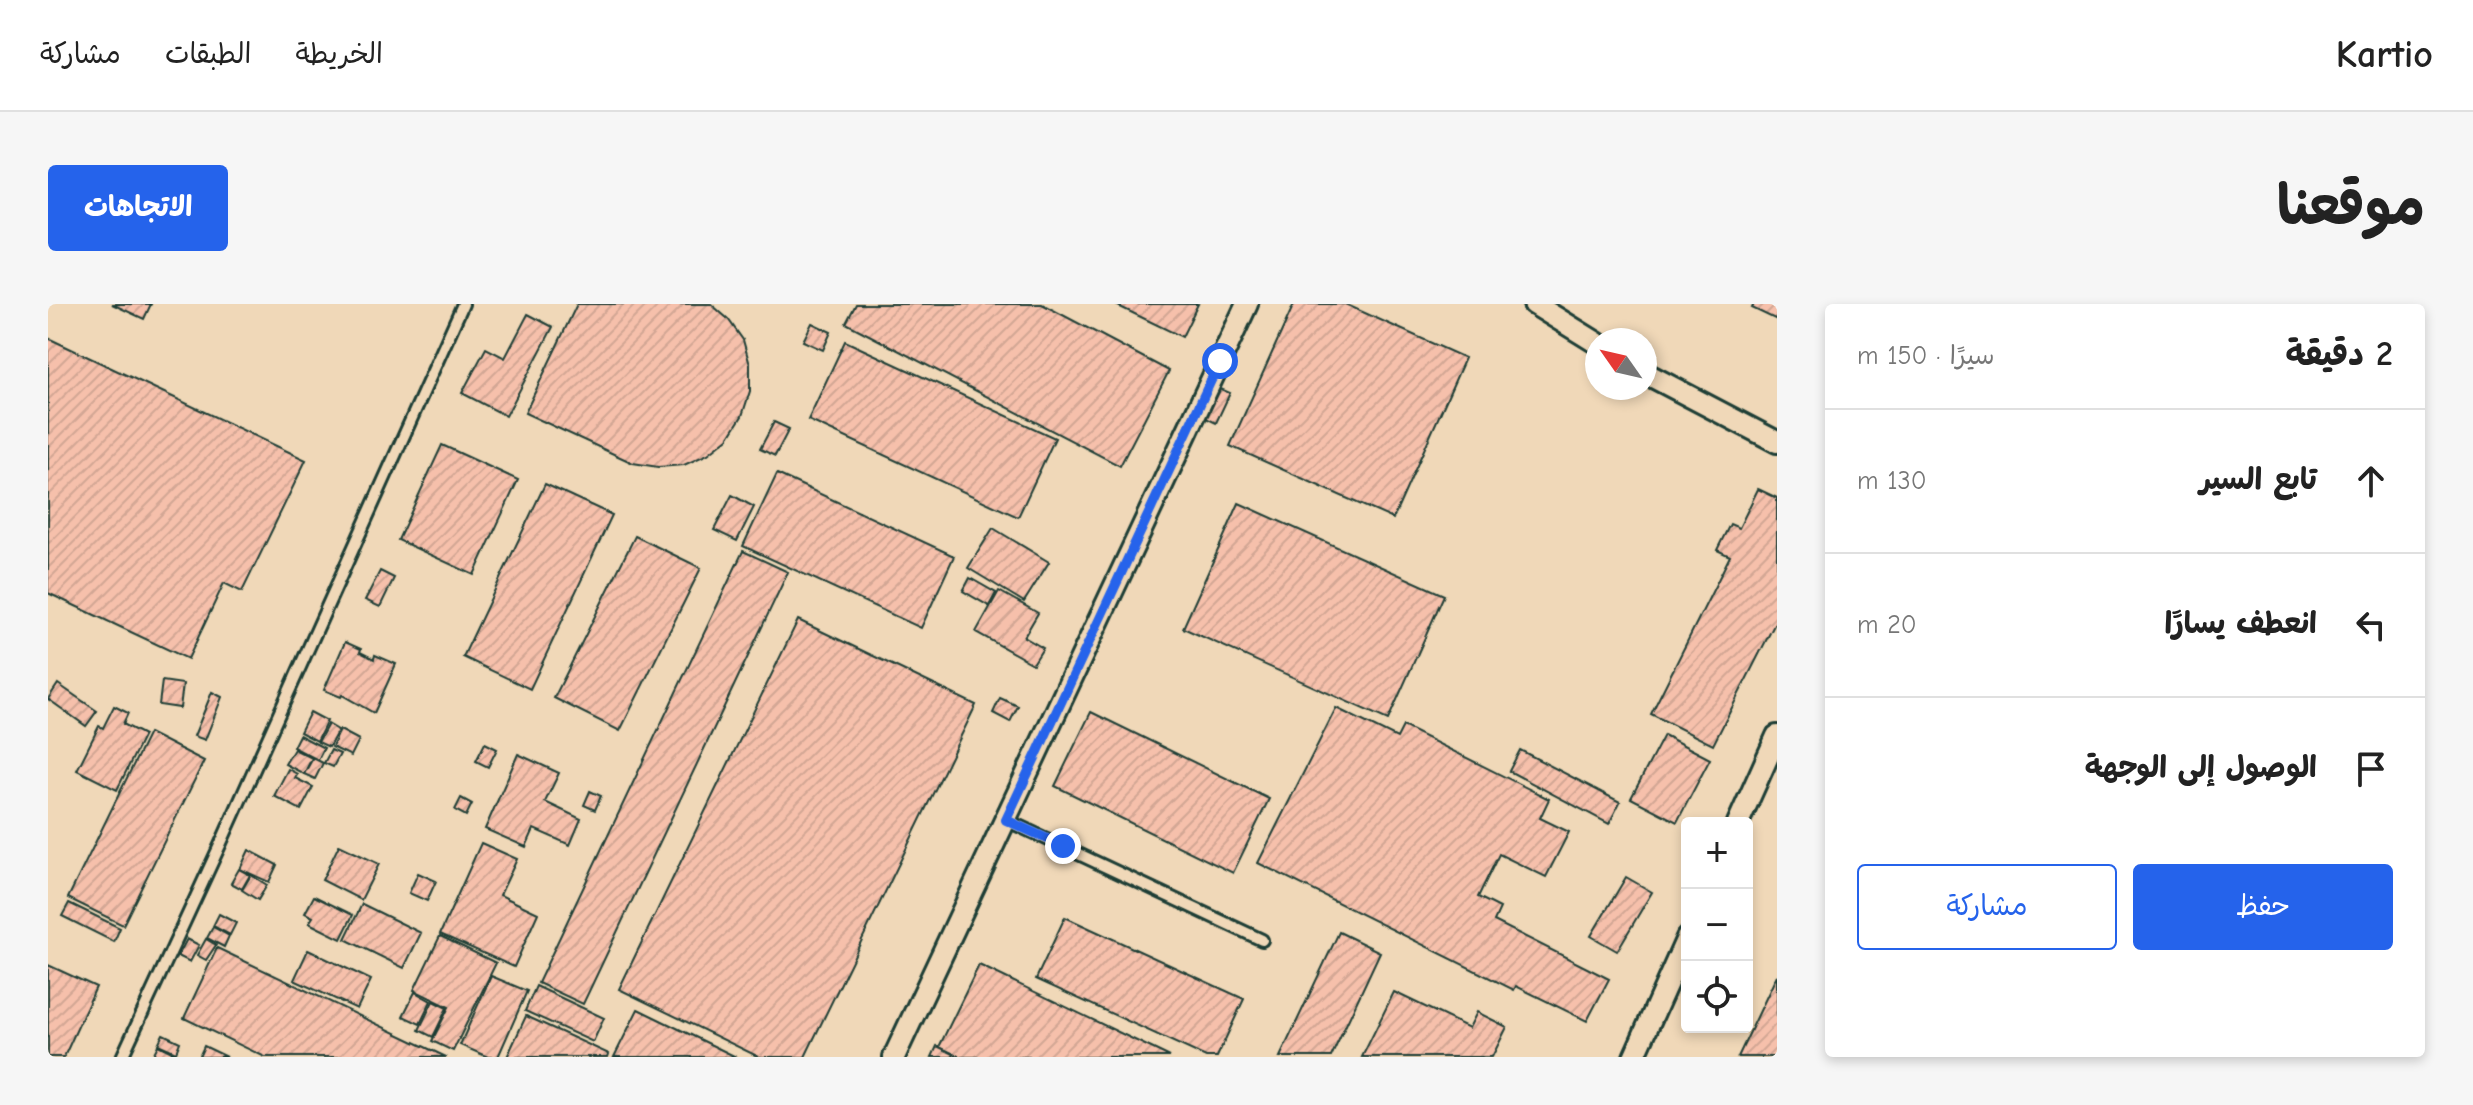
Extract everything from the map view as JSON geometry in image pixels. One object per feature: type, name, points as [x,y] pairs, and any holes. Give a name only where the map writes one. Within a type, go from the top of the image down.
[{"type":"street","points":[[894,1057],[1247,304]]},
{"type":"street","points":[[1534,304],[1585,336]]},
{"type":"street","points":[[1657,379],[1775,436]]},
{"type":"street","points":[[1741,817],[1777,736]]},
{"type":"street","points":[[1634,1057],[1681,951]]},
{"type":"lane","points":[[122,1057],[463,304]]},
{"type":"lane","points":[[1006,820],[1262,940]]},
{"type":"building","points":[[112,304],[151,304],[144,319]]},
{"type":"building","points":[[577,304],[711,304],[728,319],[743,340],[750,365],[750,391],[742,416],[728,438],[708,454],[684,465],[658,467],[633,463],[525,413]]},
{"type":"building","points":[[856,304],[1042,304],[1169,371],[1120,466],[846,323]]},
{"type":"building","points":[[1114,304],[1198,304],[1182,337]]},
{"type":"building","points":[[1294,304],[1345,304],[1465,358],[1393,519],[1230,446]]},
{"type":"building","points":[[1754,304],[1777,304],[1777,320],[1752,308]]},
{"type":"building","points":[[528,314],[553,327],[506,416],[462,393],[486,348],[505,358]]},
{"type":"building","points":[[812,323],[831,332],[823,350],[803,341]]},
{"type":"building","points":[[48,338],[306,460],[242,592],[224,583],[188,659],[48,593]]},
{"type":"building","points":[[845,341],[1055,438],[1018,517],[808,420]]},
{"type":"building","points":[[1216,387],[1230,393],[1216,423],[1202,416]]},
{"type":"building","points":[[774,422],[789,429],[775,456],[760,449]]},
{"type":"building","points":[[442,445],[518,480],[474,575],[398,540]]},
{"type":"building","points":[[777,474],[954,556],[921,628],[743,546]]},
{"type":"building","points":[[545,484],[612,515],[530,689],[463,657]]},
{"type":"building","points":[[1758,489],[1777,498],[1777,619],[1713,745],[1651,714],[1730,556],[1717,550],[1730,524],[1739,528]]},
{"type":"building","points":[[732,495],[754,507],[737,541],[714,530]]},
{"type":"building","points":[[1239,503],[1444,595],[1388,720],[1183,628]]},
{"type":"building","points":[[993,528],[1049,562],[1024,602],[968,568]]},
{"type":"building","points":[[635,536],[701,568],[620,731],[554,698]]},
{"type":"building","points":[[743,551],[788,572],[583,1004],[538,983]]},
{"type":"building","points":[[380,571],[394,578],[380,607],[365,600]]},
{"type":"building","points":[[970,578],[996,593],[989,606],[963,591]]},
{"type":"building","points":[[999,591],[1038,613],[1024,637],[1043,648],[1033,664],[976,632]]},
{"type":"building","points":[[798,620],[976,705],[805,1057],[759,1057],[619,989]]},
{"type":"building","points":[[345,642],[374,659],[375,655],[396,664],[374,713],[342,695],[324,690]]},
{"type":"building","points":[[162,681],[183,684],[180,708],[159,705]]},
{"type":"building","points":[[58,684],[97,711],[86,726],[48,699]]},
{"type":"building","points":[[212,692],[222,697],[205,740],[194,736]]},
{"type":"building","points":[[1000,698],[1018,706],[1010,722],[993,713]]},
{"type":"building","points":[[114,706],[128,713],[123,724],[144,735],[117,790],[77,770],[99,726],[103,728]]},
{"type":"building","points":[[1336,708],[1397,738],[1403,726],[1549,799],[1540,818],[1569,832],[1546,877],[1499,854],[1478,897],[1500,908],[1494,921],[1609,979],[1587,1021],[1516,986],[1514,990],[1258,863]]},
{"type":"building","points":[[310,712],[327,721],[317,741],[300,732]]},
{"type":"building","points":[[1091,712],[1269,799],[1233,873],[1055,786]]},
{"type":"building","points":[[328,724],[338,730],[329,747],[318,742]]},
{"type":"building","points":[[340,730],[359,740],[351,756],[332,747]]},
{"type":"building","points":[[149,733],[204,761],[123,925],[68,898]]},
{"type":"building","points":[[299,735],[324,748],[318,760],[293,747]]},
{"type":"building","points":[[1664,735],[1710,759],[1677,822],[1631,798]]},
{"type":"building","points":[[485,743],[497,749],[488,767],[476,761]]},
{"type":"building","points":[[294,749],[312,758],[304,774],[285,764]]},
{"type":"building","points":[[331,750],[340,754],[333,767],[324,763]]},
{"type":"building","points":[[1520,750],[1620,802],[1609,824],[1509,771]]},
{"type":"building","points":[[518,754],[559,773],[545,802],[581,819],[570,845],[534,829],[526,847],[485,829]]},
{"type":"building","points":[[313,758],[323,763],[315,779],[304,774]]},
{"type":"building","points":[[288,769],[297,774],[295,778],[313,787],[301,810],[274,796]]},
{"type":"building","points":[[590,791],[601,796],[595,810],[584,805]]},
{"type":"building","points":[[461,798],[472,804],[466,816],[455,810]]},
{"type":"building","points":[[481,843],[517,859],[500,895],[538,913],[514,967],[440,934]]},
{"type":"building","points":[[339,845],[379,864],[361,900],[322,880]]},
{"type":"building","points":[[249,850],[277,865],[269,882],[240,869]]},
{"type":"building","points":[[239,869],[250,875],[242,889],[231,883]]},
{"type":"building","points":[[418,873],[436,881],[427,901],[409,893]]},
{"type":"building","points":[[251,875],[267,885],[258,900],[242,890]]},
{"type":"building","points":[[1626,877],[1652,892],[1617,951],[1591,936]]},
{"type":"building","points":[[314,896],[353,915],[341,939],[309,923],[313,917],[305,913]]},
{"type":"building","points":[[69,903],[120,928],[114,942],[62,916]]},
{"type":"building","points":[[362,904],[421,933],[404,968],[345,939]]},
{"type":"building","points":[[219,914],[236,923],[230,935],[213,926]]},
{"type":"building","points":[[1065,917],[1244,999],[1217,1057],[1206,1057],[1036,979]]},
{"type":"building","points":[[213,927],[229,936],[224,947],[207,938]]},
{"type":"building","points":[[1339,932],[1380,952],[1331,1057],[1280,1057]]},
{"type":"building","points":[[440,936],[496,963],[453,1051],[432,1041],[449,1007],[414,990]]},
{"type":"building","points":[[187,939],[199,945],[190,962],[178,956]]},
{"type":"building","points":[[206,939],[216,945],[206,960],[197,955]]},
{"type":"building","points":[[217,948],[446,1057],[265,1057],[184,1018]]},
{"type":"building","points":[[308,950],[371,980],[357,1009],[294,980]]},
{"type":"building","points":[[48,965],[96,987],[64,1057],[48,1057]]},
{"type":"building","points":[[979,965],[1170,1057],[960,1057],[939,1047]]},
{"type":"building","points":[[1777,975],[1777,1057],[1738,1057],[1749,1033],[1753,1033],[1753,1025]]},
{"type":"building","points":[[491,976],[527,991],[498,1057],[488,1057],[460,1045]]},
{"type":"building","points":[[536,986],[604,1018],[593,1042],[525,1011]]},
{"type":"building","points":[[415,992],[431,1001],[420,1024],[403,1016]]},
{"type":"building","points":[[1394,992],[1469,1028],[1477,1012],[1507,1027],[1492,1057],[1362,1057]]},
{"type":"building","points":[[433,1001],[447,1008],[433,1037],[419,1030]]},
{"type":"building","points":[[638,1009],[736,1057],[614,1057]]},
{"type":"building","points":[[526,1016],[609,1054],[608,1057],[507,1057]]},
{"type":"building","points":[[163,1034],[180,1042],[176,1052],[158,1044]]},
{"type":"building","points":[[158,1045],[176,1054],[174,1057],[152,1057]]},
{"type":"building","points":[[204,1046],[227,1057],[199,1057]]},
{"type":"building","points":[[937,1046],[960,1057],[932,1057]]},
{"type":"route","points":[[1063,846],[1006,820],[1220,361]]}]
